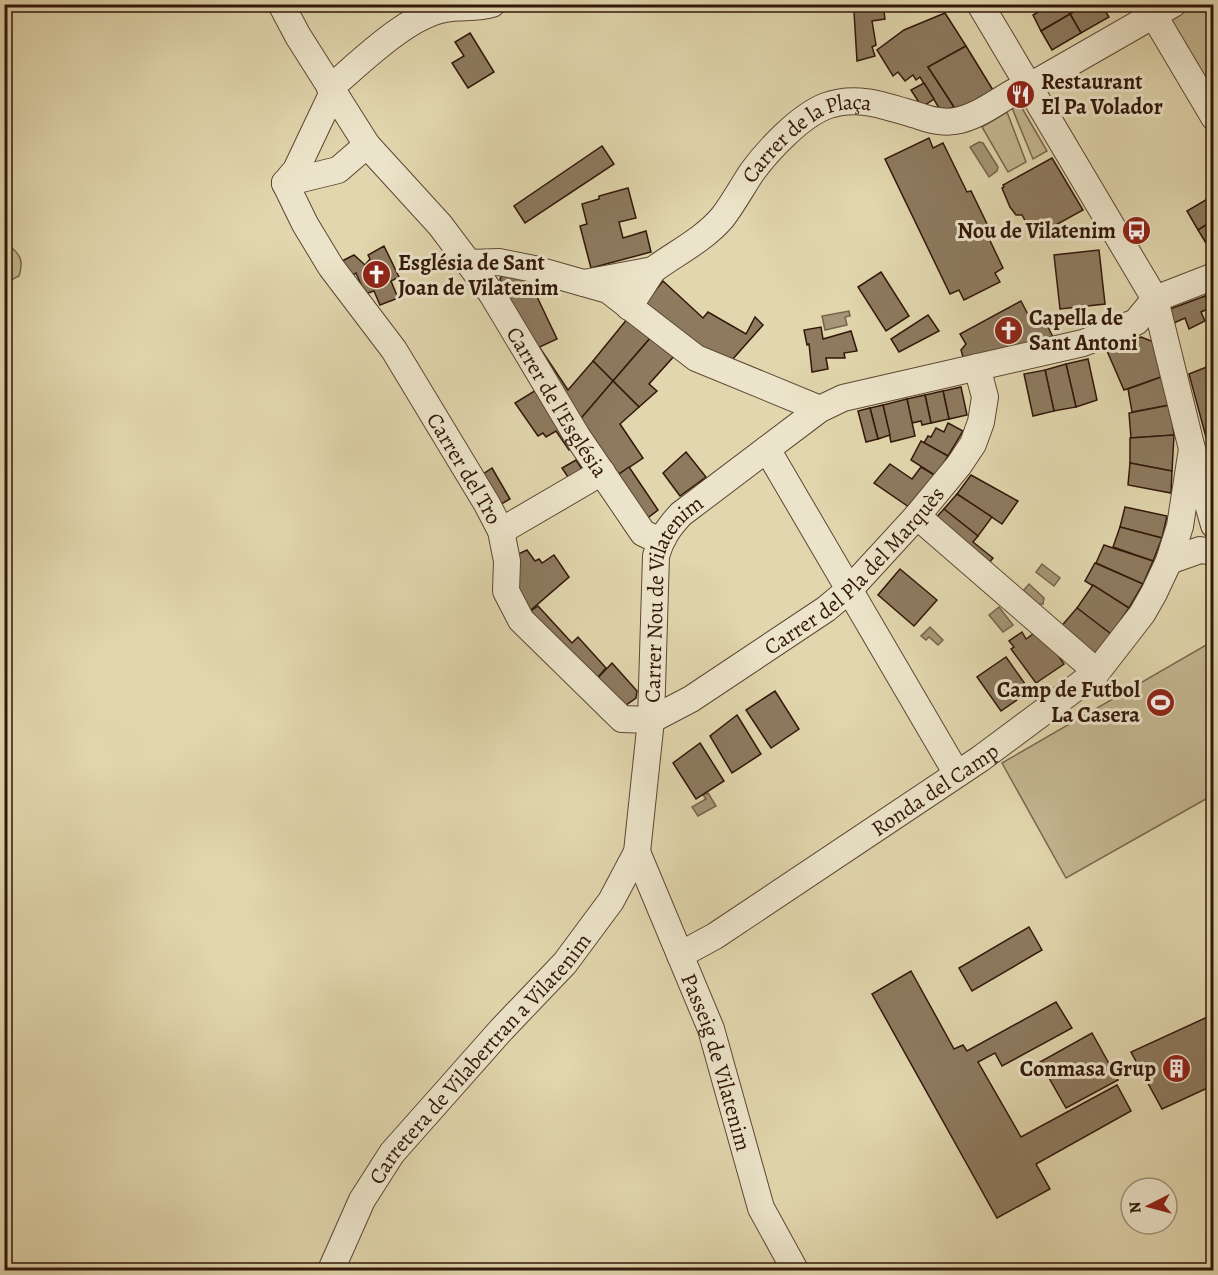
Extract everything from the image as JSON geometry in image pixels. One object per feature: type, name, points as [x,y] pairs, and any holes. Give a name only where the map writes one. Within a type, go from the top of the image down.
[{"type":"street","name":"Carrer de l'Església","points":[[281,4],[367,146],[440,225],[492,294],[602,472],[644,533],[660,541]]},
{"type":"street","points":[[285,183],[296,170],[331,90],[394,34],[444,9],[492,4]]},
{"type":"street","points":[[980,4],[1155,299],[1192,449],[1214,525]]},
{"type":"street","points":[[1158,8],[1214,117]]},
{"type":"street","name":"Carrer de la Plaça","points":[[653,270],[699,239],[722,218],[753,170],[781,139],[804,119],[825,106],[849,100],[868,101],[932,120],[954,121],[971,116],[1026,85],[1036,82],[1158,8]]},
{"type":"street","points":[[285,183],[338,170],[367,146]]},
{"type":"street","name":"Carrer del Tro","points":[[285,183],[305,224],[331,267],[394,350],[444,429],[501,531],[507,561],[506,591],[521,620],[622,719],[651,720]]},
{"type":"street","points":[[469,263],[499,262],[608,290],[696,358],[820,409]]},
{"type":"street","points":[[583,283],[653,270]]},
{"type":"street","points":[[629,307],[653,270]]},
{"type":"street","name":"Carrer Nou de Vilatenim","points":[[636,852],[651,720],[656,556],[660,541],[670,525],[681,514],[820,409],[843,398],[1083,343],[1136,322],[1155,299],[1214,276]]},
{"type":"street","name":"Carrer del Pla del Marquès","points":[[651,720],[700,692],[826,609],[850,589],[917,516],[959,465],[973,444],[981,422],[985,397],[977,367]]},
{"type":"street","points":[[767,449],[957,774]]},
{"type":"street","name":"Ronda del Camp","points":[[680,955],[715,936],[957,774],[1096,672],[1142,614],[1168,561],[1180,526],[1192,449]]},
{"type":"street","points":[[501,531],[602,472]]},
{"type":"street","points":[[917,516],[1096,672]]},
{"type":"street","points":[[1168,561],[1200,550],[1214,552]]},
{"type":"street","name":"Passeig de Vilatenim","points":[[636,852],[711,1029],[761,1208],[795,1270]]},
{"type":"street","name":"Carretera de Vilabertran a Vilatenim","points":[[331,1270],[362,1200],[392,1153],[502,1029],[565,963],[611,901],[636,852]]},
{"type":"shaded area","points":[[1195,5],[1213,5],[1213,102],[1167,21]]},
{"type":"shaded area","points":[[1019,103],[1047,151],[1033,159],[1012,108]]},
{"type":"shaded area","points":[[1007,112],[1026,162],[1008,172],[982,127]]},
{"type":"shaded area","points":[[979,142],[983,143],[998,167],[997,171],[989,177],[970,147]]},
{"type":"shaded area","points":[[11,247],[21,260],[21,267],[19,276],[5,283],[5,248]]},
{"type":"shaded area","points":[[849,311],[850,316],[845,317],[847,325],[825,330],[822,316]]},
{"type":"shaded area","points":[[1042,564],[1060,578],[1054,586],[1036,572]]},
{"type":"shaded area","points":[[1029,584],[1044,598],[1043,604],[1038,604],[1023,591]]},
{"type":"shaded area","points":[[999,607],[1013,625],[1003,632],[989,615]]},
{"type":"shaded area","points":[[930,627],[943,640],[938,645],[929,637],[926,640],[921,636]]},
{"type":"shaded area","name":"Camp de Futbol La Casera","points":[[1213,641],[1213,795],[1066,878],[1002,763]]},
{"type":"shaded area","points":[[708,793],[716,806],[698,816],[692,807],[706,799],[703,795]]},
{"type":"building","points":[[861,4],[885,4],[883,5],[885,19],[872,21],[876,45],[872,47],[875,56],[857,61],[854,12]]},
{"type":"building","points":[[1051,4],[1065,4],[1070,14],[1041,31],[1033,15]]},
{"type":"building","points":[[1065,4],[1087,4],[1070,14]]},
{"type":"building","points":[[1087,4],[1101,4],[1109,17],[1081,33],[1070,14]]},
{"type":"building","points":[[945,13],[966,46],[928,67],[954,107],[941,111],[920,77],[916,80],[913,75],[905,81],[898,72],[893,76],[877,50],[904,30]]},
{"type":"building","points":[[1070,14],[1081,33],[1052,50],[1041,31]]},
{"type":"building","points":[[470,33],[494,72],[468,88],[452,63],[464,56],[455,42]]},
{"type":"building","points":[[966,46],[996,95],[958,113],[928,67]]},
{"type":"building","points":[[924,83],[934,99],[922,107],[911,90]]},
{"type":"building","points":[[929,138],[933,148],[943,143],[967,192],[971,191],[988,226],[984,228],[1003,268],[995,273],[1000,282],[964,300],[959,290],[950,294],[885,159]]},
{"type":"building","points":[[602,146],[614,164],[525,223],[514,206]]},
{"type":"building","points":[[1052,158],[1083,210],[1034,237],[1022,215],[1016,215],[1010,207],[1002,188],[1003,185]]},
{"type":"building","points":[[628,188],[636,218],[619,222],[623,238],[646,231],[651,252],[591,268],[580,226],[587,224],[582,204],[599,199],[599,196]]},
{"type":"building","points":[[1214,195],[1214,220],[1198,230],[1187,211]]},
{"type":"building","points":[[1214,220],[1214,245],[1209,248],[1198,230]]},
{"type":"building","name":"Església de Sant Joan de Vilatenim","points":[[384,246],[399,277],[391,281],[398,298],[380,305],[374,291],[365,294],[356,273],[346,279],[334,265],[354,255],[365,265],[370,259],[368,255]]},
{"type":"building","points":[[1099,250],[1105,304],[1060,309],[1054,255]]},
{"type":"building","points":[[504,270],[530,282],[557,339],[531,351],[500,279]]},
{"type":"building","points":[[881,272],[909,316],[886,331],[858,287]]},
{"type":"building","points":[[663,281],[703,318],[708,312],[746,334],[755,317],[763,325],[724,369],[641,308]]},
{"type":"building","points":[[1214,293],[1214,314],[1205,296]]},
{"type":"building","points":[[1205,296],[1210,308],[1201,312],[1205,321],[1189,329],[1185,318],[1174,323],[1170,309]]},
{"type":"building","name":"Capella de Sant Antoni","points":[[1021,301],[1034,326],[1046,323],[1054,339],[968,360],[963,357],[961,350],[966,344],[960,334]]},
{"type":"building","points":[[928,315],[939,331],[899,352],[891,339]]},
{"type":"building","points":[[628,318],[652,336],[613,381],[593,361]]},
{"type":"building","points":[[821,327],[823,339],[851,331],[857,351],[844,353],[845,358],[826,358],[828,369],[812,372],[809,344],[807,345],[804,330]]},
{"type":"building","points":[[652,336],[676,354],[649,384],[657,391],[639,407],[613,381]]},
{"type":"building","points":[[1141,337],[1154,342],[1164,376],[1124,390],[1107,351]]},
{"type":"building","points":[[540,348],[568,390],[593,361],[613,381],[577,423],[531,351]]},
{"type":"building","points":[[1088,359],[1097,400],[1076,407],[1066,364]]},
{"type":"building","points":[[1066,364],[1076,407],[1054,411],[1045,370]]},
{"type":"building","points":[[1214,364],[1214,434],[1206,437],[1189,374]]},
{"type":"building","points":[[1045,370],[1054,411],[1033,416],[1024,374]]},
{"type":"building","points":[[1164,376],[1170,405],[1132,412],[1128,389]]},
{"type":"building","points":[[613,381],[639,407],[620,424],[643,458],[615,477],[577,423]]},
{"type":"building","points":[[541,387],[577,445],[569,450],[556,431],[546,437],[543,433],[538,436],[515,403]]},
{"type":"building","points":[[961,387],[967,415],[949,419],[943,391]]},
{"type":"building","points":[[943,391],[949,419],[931,423],[925,395]]},
{"type":"building","points":[[925,395],[931,423],[922,425],[921,421],[912,423],[907,399]]},
{"type":"building","points":[[907,399],[915,436],[891,442],[883,405]]},
{"type":"building","points":[[883,405],[890,435],[878,439],[870,408]]},
{"type":"building","points":[[1170,405],[1174,435],[1131,438],[1129,413]]},
{"type":"building","points":[[870,408],[878,439],[866,442],[858,411]]},
{"type":"building","points":[[948,423],[963,431],[948,456],[924,443],[936,428],[944,432]]},
{"type":"building","points":[[1214,434],[1214,453],[1210,454],[1206,437]]},
{"type":"building","points":[[1174,435],[1172,471],[1130,463],[1130,438]]},
{"type":"building","points":[[921,441],[948,456],[936,476],[911,460]]},
{"type":"building","points":[[686,452],[706,477],[680,496],[663,473]]},
{"type":"building","points":[[576,460],[584,472],[570,480],[562,468]]},
{"type":"building","points":[[1130,463],[1172,471],[1171,493],[1128,485]]},
{"type":"building","points":[[890,464],[912,479],[921,467],[936,476],[909,507],[874,483]]},
{"type":"building","points":[[629,467],[658,510],[645,520],[615,477]]},
{"type":"building","points":[[492,468],[510,499],[498,506],[480,476]]},
{"type":"building","points":[[971,475],[1018,501],[1002,524],[957,494]]},
{"type":"building","points":[[957,494],[992,517],[978,536],[944,509]]},
{"type":"building","points":[[1125,507],[1167,516],[1162,538],[1120,527]]},
{"type":"building","points":[[944,509],[978,536],[973,542],[993,558],[987,565],[932,522]]},
{"type":"building","points":[[1120,527],[1162,538],[1153,561],[1113,547]]},
{"type":"building","points":[[1104,545],[1153,561],[1143,584],[1096,563]]},
{"type":"building","points":[[527,550],[535,561],[539,559],[542,563],[554,555],[569,577],[525,615],[512,595],[512,557]]},
{"type":"building","points":[[1095,563],[1143,584],[1129,608],[1085,581]]},
{"type":"building","points":[[900,569],[937,600],[914,626],[878,595]]},
{"type":"building","points":[[1093,585],[1129,608],[1111,634],[1077,608]]},
{"type":"building","points":[[538,606],[572,643],[578,637],[606,668],[592,684],[525,615]]},
{"type":"building","points":[[1077,608],[1111,634],[1092,657],[1059,629]]},
{"type":"building","points":[[1040,629],[1064,664],[1036,683],[1011,649],[1014,647],[1009,641],[1022,632],[1026,639]]},
{"type":"building","points":[[1006,657],[1030,691],[1001,711],[977,677]]},
{"type":"building","points":[[612,663],[637,691],[636,698],[619,710],[592,684]]},
{"type":"building","points":[[775,691],[799,729],[771,748],[746,710]]},
{"type":"building","points":[[737,715],[761,754],[732,773],[710,736]]},
{"type":"building","points":[[700,743],[724,781],[696,799],[673,763]]},
{"type":"building","points":[[1029,927],[1042,950],[972,991],[959,968]]},
{"type":"building","points":[[911,971],[954,1049],[963,1045],[967,1051],[1056,1002],[1072,1028],[1002,1066],[995,1053],[978,1062],[1021,1137],[1117,1085],[1131,1111],[1036,1164],[1050,1189],[997,1218],[872,994]]},
{"type":"building","name":"Conmasa Grup","points":[[1214,1014],[1214,1085],[1162,1109],[1131,1052]]},
{"type":"building","points":[[1092,1033],[1118,1080],[1066,1108],[1040,1062]]},
{"type":"place","name":"Restaurant El Pa Volador","points":[[1020,94]]},
{"type":"place","name":"Nou de Vilatenim","points":[[1137,230]]},
{"type":"place","name":"Església de Sant Joan de Vilatenim","points":[[377,275]]},
{"type":"place","name":"Capella de Sant Antoni","points":[[1008,330]]},
{"type":"place","name":"Camp de Futbol La Casera","points":[[1161,702]]},
{"type":"place","name":"Conmasa Grup","points":[[1177,1068]]}]
